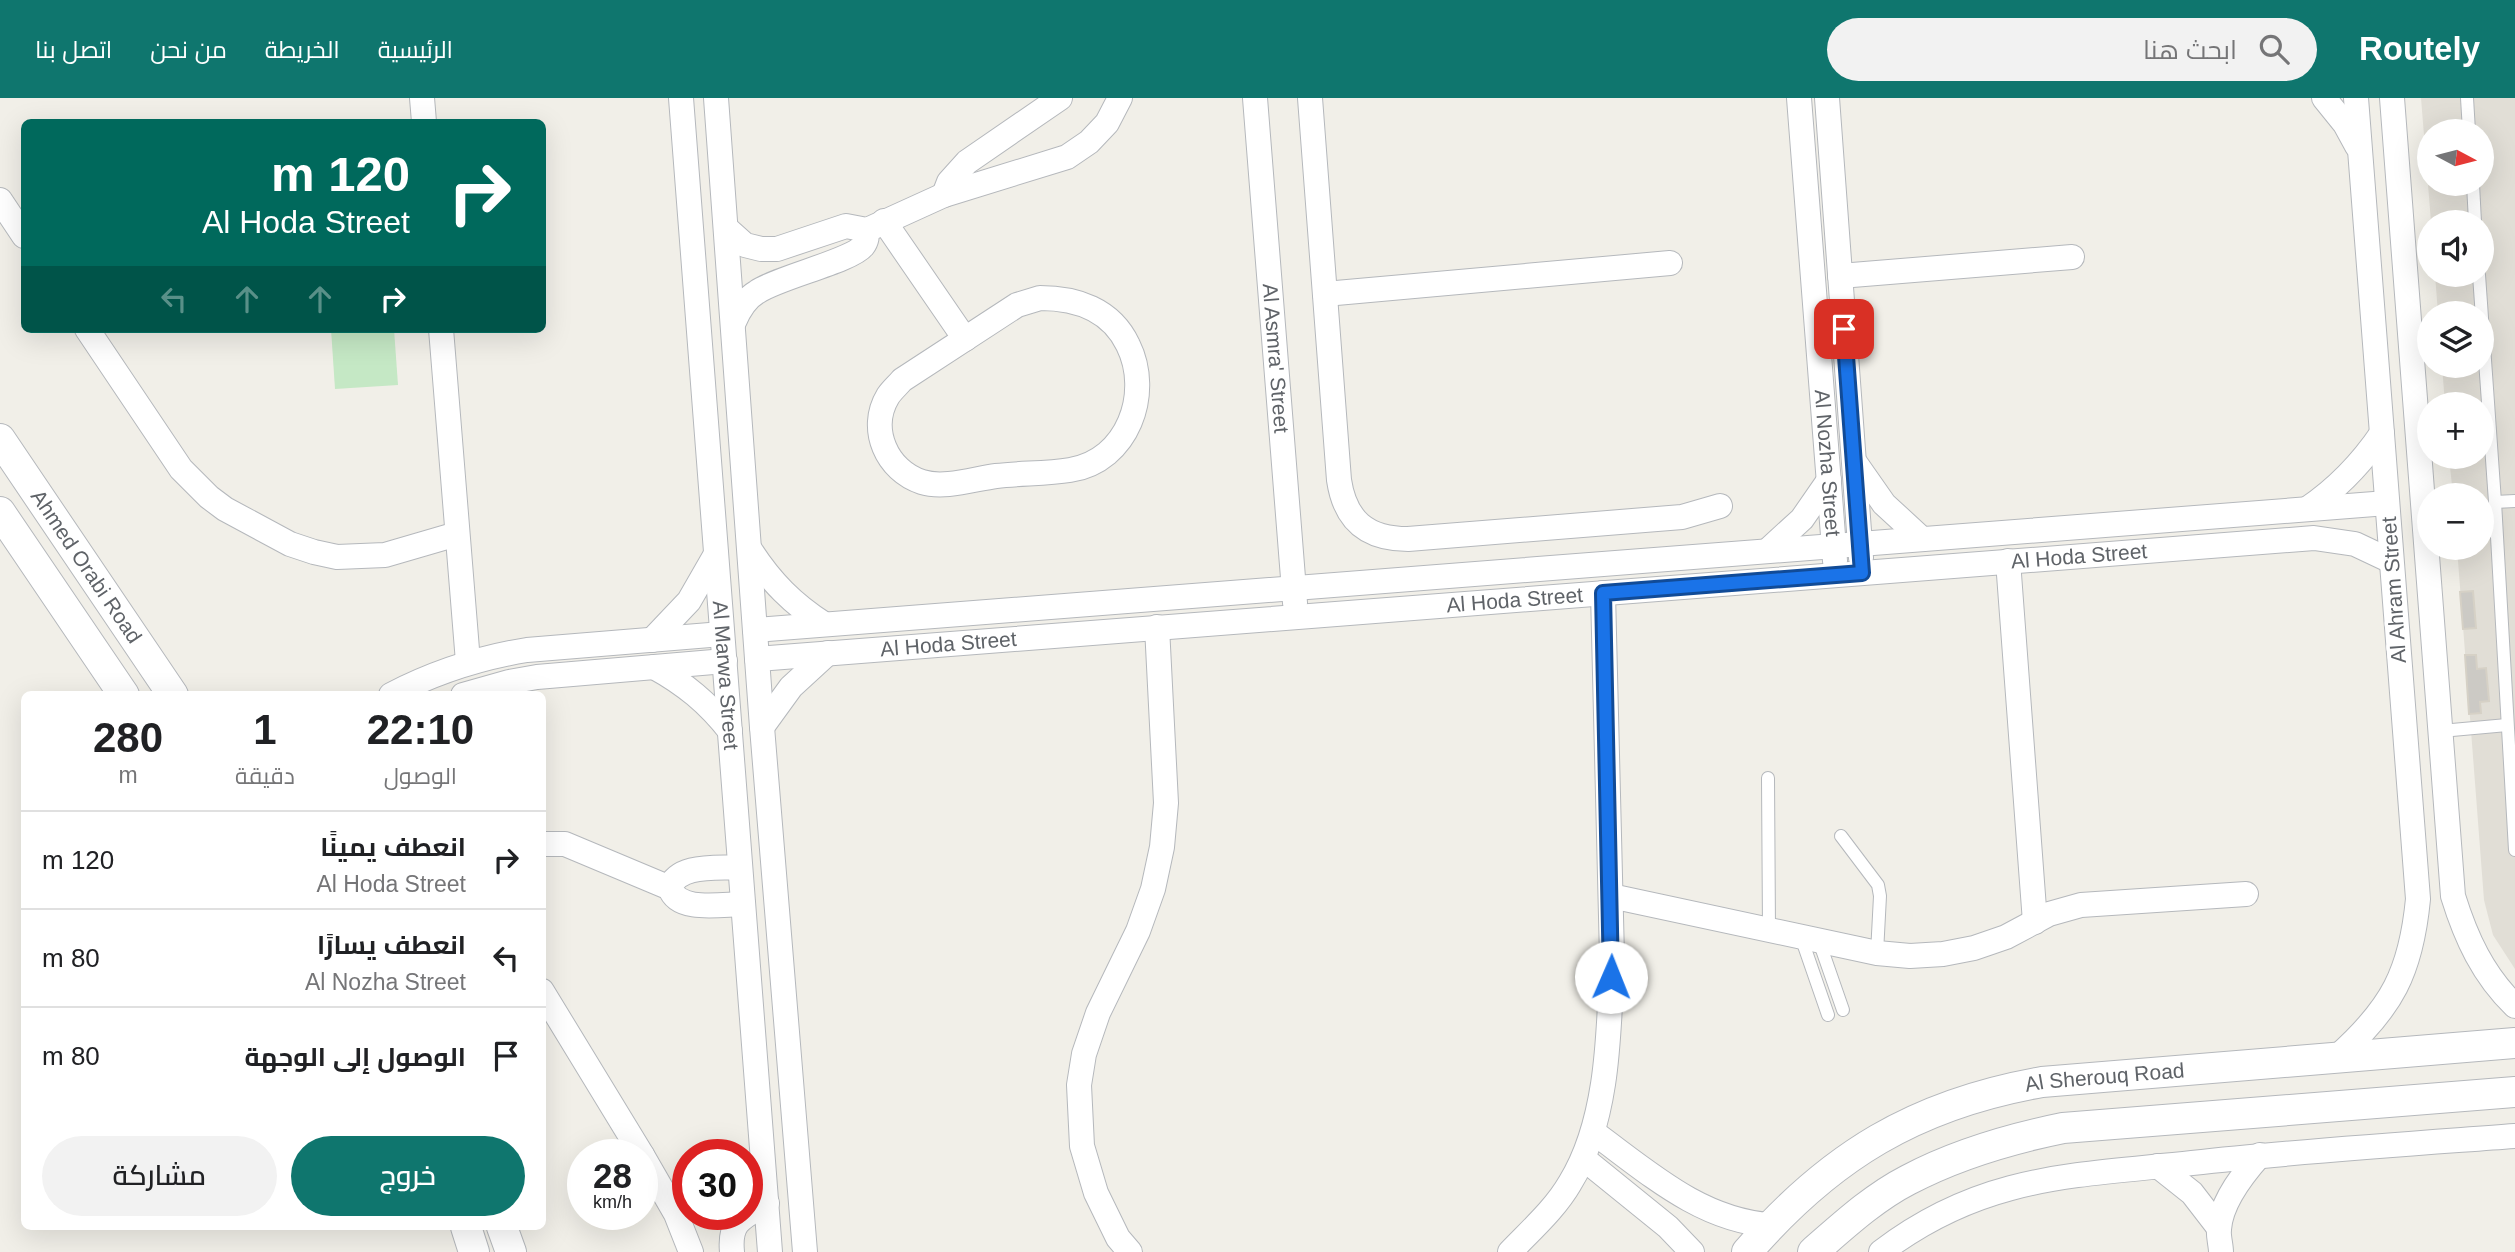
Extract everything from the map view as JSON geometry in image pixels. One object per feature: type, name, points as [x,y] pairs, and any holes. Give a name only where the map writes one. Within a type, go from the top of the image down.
[{"type":"street","points":[[422,98],[424,119]]},
{"type":"street","name":"Al Marwa Street","points":[[681,98],[770,1252]]},
{"type":"street","name":"Al Marwa Street","points":[[716,98],[762,727],[805,1252]]},
{"type":"street","points":[[944,195],[949,182],[967,162],[1060,98]]},
{"type":"street","points":[[726,228],[745,246],[761,249],[777,248],[846,226],[876,226],[944,195],[1067,157],[1089,142],[1107,123],[1120,98]]},
{"type":"street","name":"Al Asmra' Street","points":[[1255,98],[1297,616]]},
{"type":"street","points":[[1310,98],[1341,496],[1348,512],[1360,525],[1374,534],[1391,539],[1408,539],[1682,517],[1720,506]]},
{"type":"street","name":"Al Nozha Street","points":[[1799,98],[1836,575]]},
{"type":"street","name":"Al Nozha Street","points":[[1827,98],[1862,573]]},
{"type":"street","points":[[2324,98],[2345,124],[2361,153]]},
{"type":"street","name":"Al Ahram Street","points":[[2337,1057],[2365,1032],[2388,1003],[2404,971],[2415,935],[2418,899],[2356,98]]},
{"type":"street","name":"Al Ahram Street","points":[[2392,98],[2453,896],[2464,932],[2481,964],[2515,1006]]},
{"type":"street","points":[[0,200],[21,232]]},
{"type":"street","points":[[733,322],[741,306],[755,293],[774,282],[857,251],[876,226]]},
{"type":"street","points":[[876,226],[965,339]]},
{"type":"street","points":[[1840,276],[2072,257]]},
{"type":"street","points":[[1325,294],[1670,263]]},
{"type":"street","points":[[1064,298],[1087,305],[1107,318],[1124,335],[1134,357],[1139,380],[1136,405],[1128,427],[1113,446],[1094,461],[1072,470],[1009,474],[946,483],[924,483],[904,474],[889,458],[881,438],[880,417],[888,396],[902,380],[965,339],[1017,305],[1028,301],[1064,298]]},
{"type":"street","points":[[90,333],[181,469],[225,509],[290,544],[337,557],[386,555],[457,534]]},
{"type":"street","points":[[441,333],[468,662]]},
{"type":"street","points":[[2307,509],[2349,476],[2382,433]]},
{"type":"street","name":"Ahmed Orabi Road","points":[[0,439],[170,691]]},
{"type":"street","points":[[1854,461],[1884,504],[1922,539]]},
{"type":"street","points":[[1767,551],[1802,519],[1829,480]]},
{"type":"street","name":"Al Hoda Street","points":[[755,630],[2387,503]]},
{"type":"street","name":"Ahmed Orabi Road","points":[[0,512],[121,691]]},
{"type":"street","name":"Al Hoda Street","points":[[757,659],[2314,538],[2355,544],[2392,561]]},
{"type":"street","points":[[749,548],[781,591],[801,609],[824,624]]},
{"type":"street","points":[[652,640],[689,601],[716,553]]},
{"type":"street","points":[[2008,561],[2035,922]]},
{"type":"street","points":[[60,600],[93,577]]},
{"type":"street","points":[[1510,1252],[1549,1212],[1584,1159],[1593,1132],[1610,1017],[1611,896],[1603,593]]},
{"type":"street","points":[[1130,1252],[1118,1238],[1096,1193],[1082,1146],[1079,1085],[1084,1054],[1098,1013],[1139,930],[1153,889],[1162,847],[1166,803],[1157,627]]},
{"type":"street","points":[[399,691],[468,662],[527,650],[722,634]]},
{"type":"street","points":[[762,727],[791,687],[828,653]]},
{"type":"street","points":[[477,691],[537,677],[725,661]]},
{"type":"street","points":[[654,667],[677,679],[696,694],[730,731]]},
{"type":"street","points":[[546,844],[565,844],[670,888]]},
{"type":"street","points":[[740,867],[686,872],[673,880],[670,888],[672,895],[683,903],[743,905]]},
{"type":"street","points":[[1611,896],[1877,953],[1910,956],[1975,948],[2006,937],[2065,909],[2081,905],[2246,894]]},
{"type":"street","points":[[2418,899],[2453,896]]},
{"type":"street","points":[[546,998],[632,1139]]},
{"type":"street","name":"Al Sherouq Road","points":[[1746,1252],[1796,1199],[1858,1150],[1939,1109],[1965,1099],[2042,1082],[2515,1043]]},
{"type":"street","points":[[2198,1068],[2203,1116]]},
{"type":"street","points":[[1813,1252],[1852,1218],[1907,1180],[1963,1155],[2019,1137],[2063,1128],[2515,1092]]},
{"type":"street","points":[[1593,1132],[1685,1198],[1705,1209],[1746,1223],[1770,1225]]},
{"type":"street","points":[[1881,1252],[1901,1236],[1966,1201],[2001,1189],[2073,1175],[2260,1155],[2515,1136]]},
{"type":"street","points":[[2220,1240],[2235,1189],[2260,1155]]},
{"type":"street","points":[[1584,1159],[1668,1227],[1692,1252]]},
{"type":"street","points":[[2158,1166],[2192,1194],[2220,1240]]},
{"type":"street","points":[[658,1182],[677,1214],[691,1252]]},
{"type":"street","points":[[732,1252],[731,1235],[735,1224],[766,1203]]},
{"type":"street","points":[[467,1230],[474,1252]]},
{"type":"street","points":[[503,1230],[511,1252]]},
{"type":"lane","points":[[2467,98],[2468,119]]},
{"type":"lane","points":[[2480,287],[2515,850]]},
{"type":"lane","points":[[2495,502],[2515,501]]},
{"type":"lane","points":[[2500,589],[2515,588]]},
{"type":"lane","points":[[2441,731],[2507,725]]},
{"type":"lane","points":[[1768,778],[1769,930]]},
{"type":"lane","points":[[1841,836],[1878,885],[1880,896],[1877,953]]},
{"type":"lane","points":[[1810,939],[1843,1010]]},
{"type":"lane","points":[[1810,939],[1828,1015]]},
{"type":"shaded area","points":[[2421,98],[2515,98],[2515,969],[2493,935],[2484,900],[2458,560],[2494,560],[2494,483],[2452,483],[2450,469],[2494,469],[2494,392],[2444,392],[2443,378],[2494,378],[2494,301],[2437,301],[2436,287],[2494,287],[2494,210],[2430,210],[2429,196],[2494,196],[2494,119],[2423,119]]},
{"type":"green space","points":[[331,333],[394,333],[398,385],[335,389]]},
{"type":"building","points":[[2473,591],[2476,628],[2463,629],[2460,592]]},
{"type":"building","points":[[2465,655],[2476,655],[2477,669],[2486,668],[2489,701],[2480,702],[2481,713],[2469,714]]},
{"type":"route","points":[[1611,977],[1603,593],[1862,573],[1844,329]]}]
